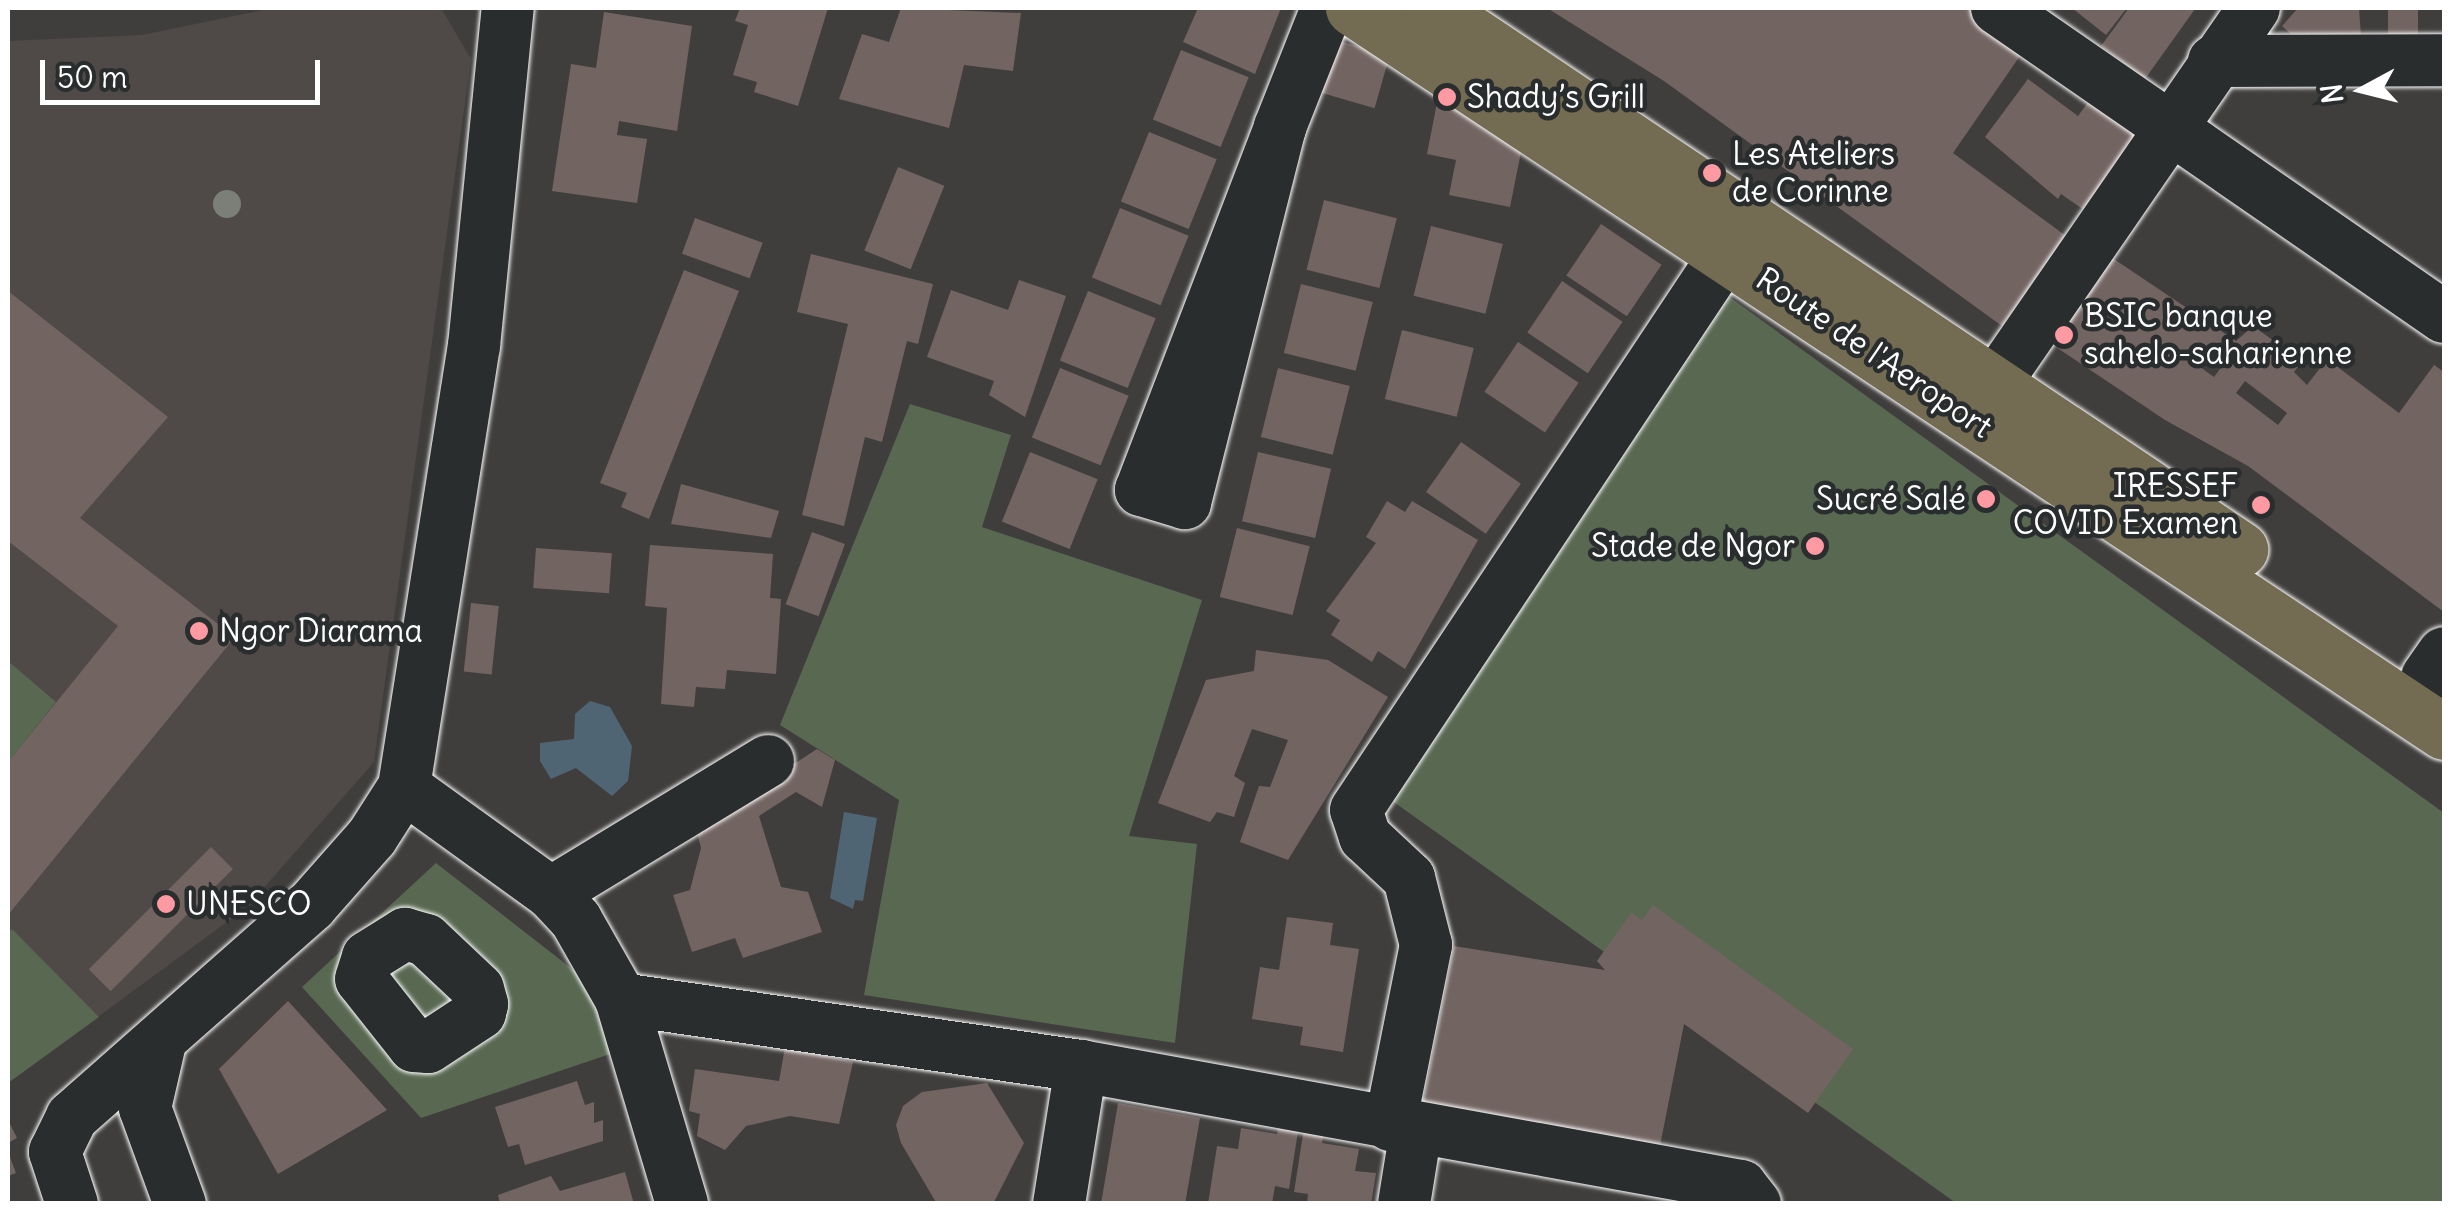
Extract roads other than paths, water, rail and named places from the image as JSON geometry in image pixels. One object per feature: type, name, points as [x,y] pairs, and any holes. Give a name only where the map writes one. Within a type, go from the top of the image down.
[{"type":"highway","name":"Route de l'Aeroport","points":[[1353,8],[2444,732]]},
{"type":"highway","name":"Route de l'Aeroport","points":[[1452,14],[1996,382],[2439,673]]},
{"type":"street","points":[[54,1196],[55,1152],[72,1118],[312,906],[372,836],[404,786],[474,346],[508,8]]},
{"type":"street","points":[[1280,128],[1185,503],[1141,490],[1326,8]]},
{"type":"street","points":[[1997,8],[2172,124],[2444,318]]},
{"type":"street","points":[[1996,382],[2254,8]]},
{"type":"street","points":[[2214,61],[2444,60]]},
{"type":"street","points":[[1404,1204],[1403,1127],[1426,945],[1409,878],[1365,837],[1356,810],[1726,253]]},
{"type":"street","points":[[551,893],[768,761]]},
{"type":"street","points":[[404,786],[551,893],[576,920],[622,999],[682,1204]]},
{"type":"street","points":[[312,906],[368,957]]},
{"type":"street","points":[[622,999],[1081,1066],[1741,1186],[1755,1204]]},
{"type":"street","points":[[160,1043],[145,1085],[144,1108],[180,1204]]},
{"type":"street","points":[[1059,1204],[1081,1066]]},
{"type":"water","points":[[590,701],[610,707],[632,746],[628,781],[612,796],[576,768],[551,779],[540,761],[540,743],[574,739],[575,714]]},
{"type":"water","points":[[844,812],[877,818],[863,901],[855,900],[853,909],[830,898]]},
{"type":"place","name":"Shady’s Grill","points":[[1447,97]]},
{"type":"place","name":"Les Ateliers de Corinne","points":[[1712,173]]},
{"type":"place","name":"BSIC banque sahelo-saharienne","points":[[2064,335]]},
{"type":"place","name":"Sucré Salé","points":[[1986,499]]},
{"type":"place","name":"IRESSEF COVID Examen","points":[[2261,505]]},
{"type":"place","name":"Stade de Ngor","points":[[1815,546]]},
{"type":"place","name":"Ngor Diarama","points":[[199,631]]},
{"type":"place","name":"UNESCO","points":[[166,904]]}]
